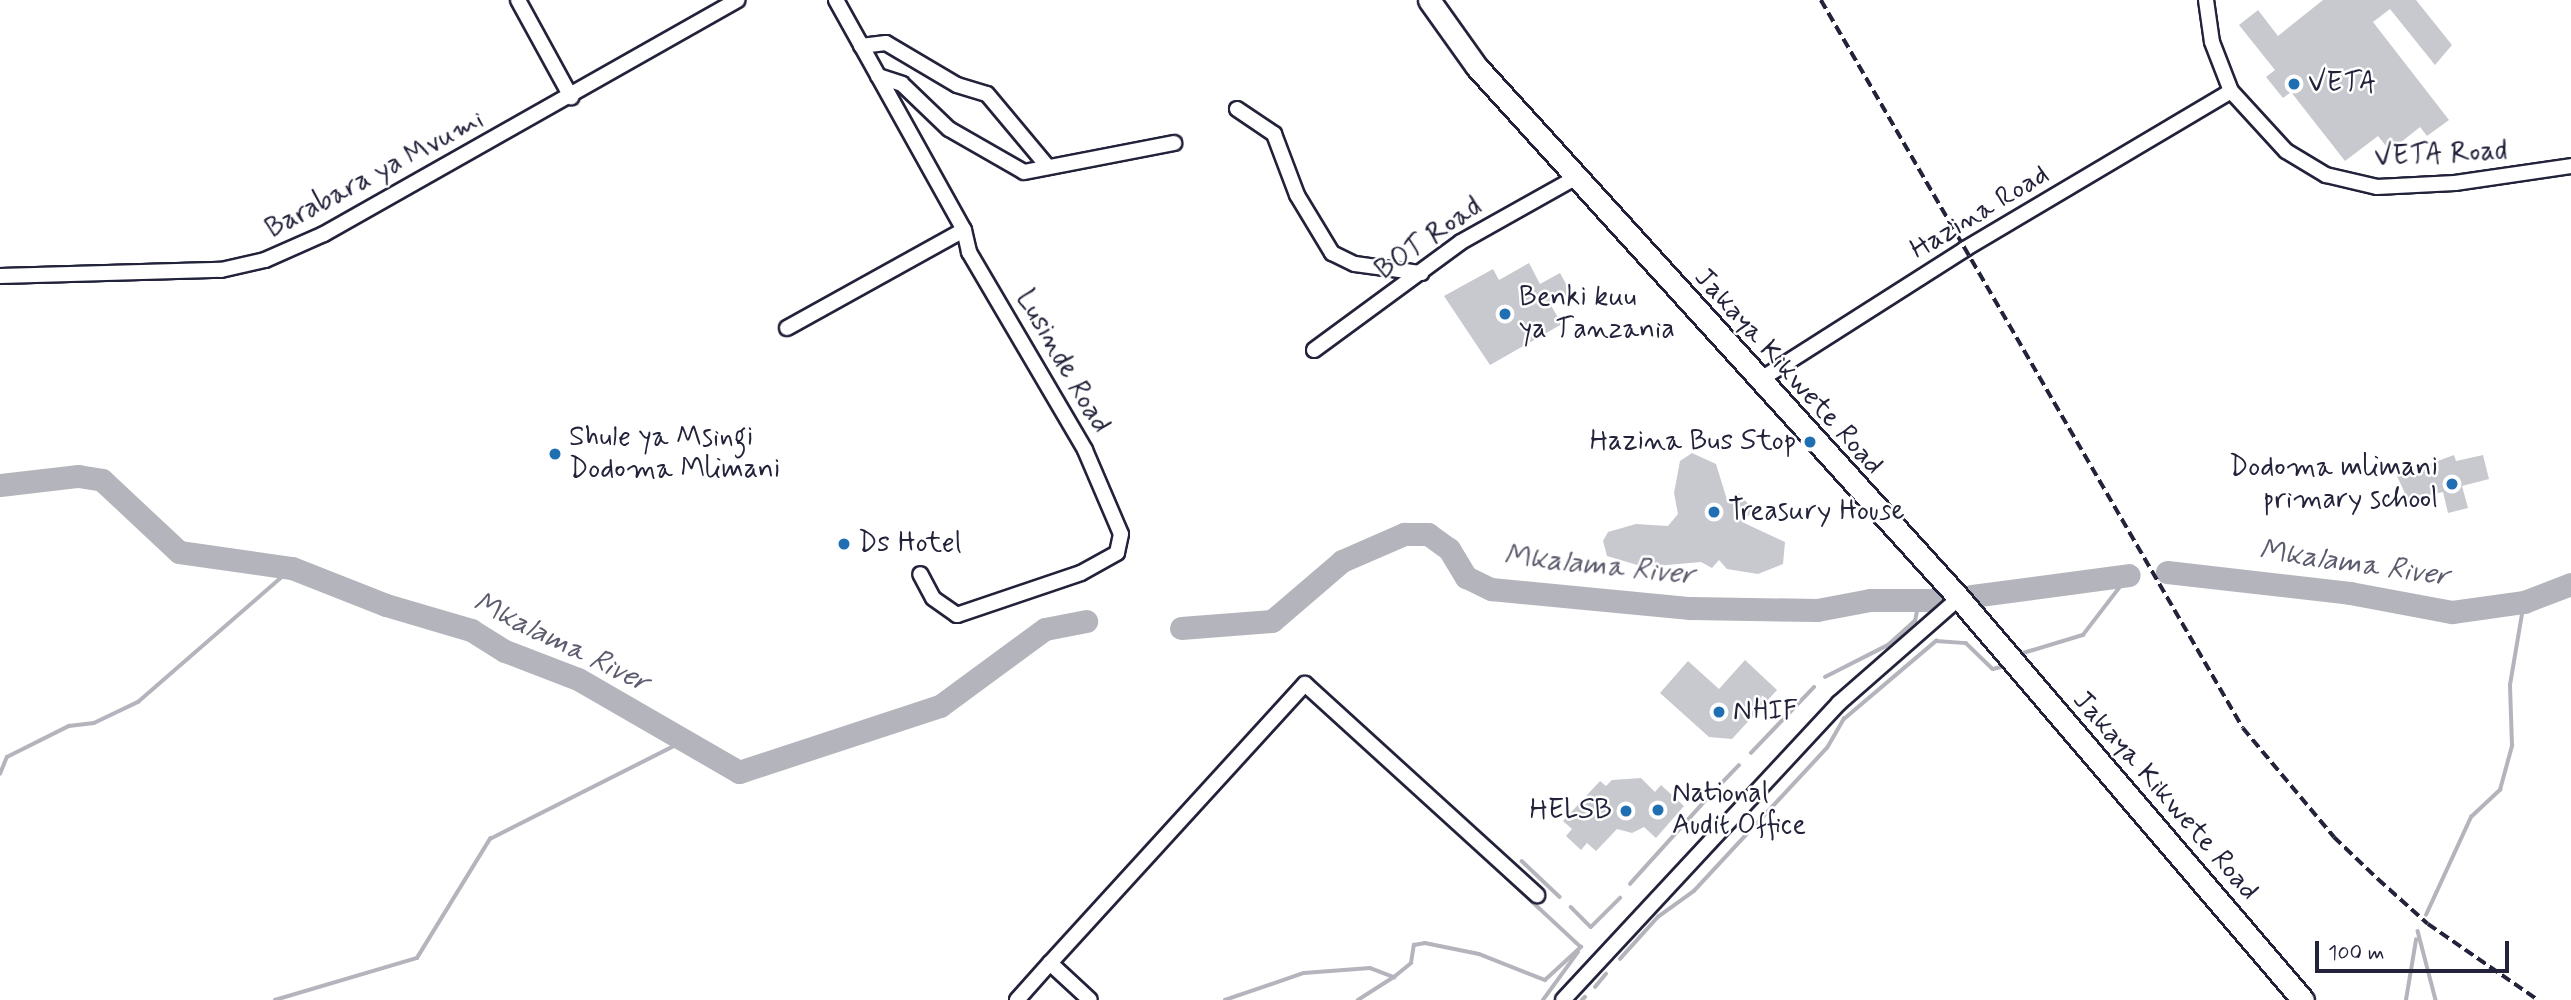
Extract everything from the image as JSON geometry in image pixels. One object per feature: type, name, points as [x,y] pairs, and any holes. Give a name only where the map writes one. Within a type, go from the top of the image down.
[{"type":"main road","name":"Jakaya Kikwete Road","points":[[1429,0],[1476,66],[1758,381],[1959,598],[2303,1000]]},
{"type":"street","points":[[518,0],[571,97]]},
{"type":"street","name":"Barabara ya Mvumi","points":[[0,276],[222,270],[265,260],[324,234],[571,97],[737,0]]},
{"type":"street","name":"Lusinde Road","points":[[836,0],[964,230],[970,252],[1086,450],[1121,534],[1117,553],[1081,573],[957,615],[933,598],[920,575]]},
{"type":"street","name":"VETA Road","points":[[2206,0],[2212,42],[2231,91],[2286,151],[2326,175],[2377,187],[2455,183],[2571,166]]},
{"type":"street","points":[[861,46],[886,43],[957,85],[987,94],[1048,167]]},
{"type":"street","points":[[878,76],[902,84],[941,123],[1015,169],[1048,167],[1174,143]]},
{"type":"street","name":"Hazina Road","points":[[1758,381],[1965,249],[2231,91]]},
{"type":"street","points":[[1237,109],[1274,134],[1297,195],[1332,253],[1355,264],[1421,273]]},
{"type":"street","name":"BOT Road","points":[[1314,349],[1461,242],[1577,177]]},
{"type":"street","points":[[787,328],[964,230]]},
{"type":"street","points":[[1563,1000],[1839,703],[1959,598]]},
{"type":"street","points":[[1017,1000],[1304,684],[1537,895]]},
{"type":"street","points":[[1050,963],[1090,1000]]},
{"type":"building","points":[[2323,0],[2416,0],[2452,45],[2435,65],[2390,9],[2373,22],[2449,120],[2427,136],[2420,127],[2390,151],[2378,136],[2345,161],[2291,92],[2283,98],[2266,77],[2275,70],[2239,25],[2258,10],[2278,36]]},
{"type":"building","name":"Benki kuu ya Tanzania","points":[[1529,263],[1540,284],[1560,273],[1571,293],[1550,304],[1562,324],[1490,365],[1444,296],[1493,269],[1499,280]]},
{"type":"building","name":"Treasury House","points":[[1692,453],[1716,464],[1728,503],[1738,493],[1754,510],[1742,522],[1785,542],[1783,564],[1758,574],[1727,569],[1719,560],[1712,568],[1701,562],[1644,567],[1607,556],[1603,541],[1608,532],[1636,524],[1668,526],[1678,514],[1674,493],[1680,461]]},
{"type":"building","points":[[2454,455],[2456,461],[2483,455],[2489,479],[2462,486],[2468,508],[2448,513],[2443,492],[2408,500],[2397,476]]},
{"type":"building","name":"NHIF","points":[[1745,660],[1777,690],[1732,739],[1709,737],[1660,693],[1688,661],[1719,689]]},
{"type":"building","name":"HELSB","points":[[1641,778],[1655,792],[1661,785],[1684,806],[1656,838],[1644,827],[1632,833],[1617,829],[1596,851],[1587,843],[1581,850],[1566,836],[1572,829],[1563,821],[1600,781],[1606,786],[1612,780]]},
{"type":"waterway","name":"Mkalama River","points":[[0,485],[78,476],[102,480],[179,552],[292,568],[386,605],[471,630],[505,651],[578,679],[739,772],[940,706],[1045,629],[1086,621]]},
{"type":"waterway","name":"Mkalama River","points":[[1181,628],[1272,621],[1342,561],[1404,534],[1428,534],[1449,549],[1466,577],[1491,589],[1690,608],[1817,610],[1870,600],[1936,600]]},
{"type":"waterway","points":[[0,774],[7,757],[69,726],[94,723],[138,702],[292,568]]},
{"type":"waterway","name":"Mkalama River","points":[[2167,572],[2350,593],[2452,612],[2524,602],[2571,584]]},
{"type":"waterway","points":[[2020,654],[2083,635],[2129,575]]},
{"type":"waterway","name":"Mkalama River","points":[[1972,596],[2129,575]]},
{"type":"waterway","points":[[1825,677],[1888,645],[1915,621],[1920,598]]},
{"type":"waterway","points":[[2426,915],[2471,817],[2500,790],[2512,746],[2510,685],[2524,602]]},
{"type":"waterway","points":[[1620,959],[1658,917],[1694,891],[1827,748],[1844,719],[1936,641],[1966,643],[1993,669],[2001,667]]},
{"type":"waterway","points":[[1751,753],[1814,687]]},
{"type":"waterway","points":[[275,1000],[417,958],[490,839],[688,739]]},
{"type":"waterway","points":[[1718,787],[1739,765]]},
{"type":"waterway","points":[[1630,884],[1705,801]]},
{"type":"waterway","points":[[1522,861],[1560,897]]},
{"type":"waterway","points":[[1507,878],[1581,947]]},
{"type":"waterway","points":[[1571,907],[1591,927],[1620,898]]},
{"type":"waterway","points":[[2418,931],[2436,1000]]},
{"type":"waterway","points":[[2406,1000],[2416,940]]},
{"type":"waterway","points":[[1225,1000],[1304,973],[1370,968],[1394,977],[1411,963],[1414,945],[1425,943],[1479,954],[1545,980],[1581,947]]},
{"type":"waterway","points":[[1543,1000],[1578,952]]},
{"type":"waterway","points":[[1595,987],[1606,974]]},
{"type":"waterway","points":[[1358,1000],[1394,977]]},
{"type":"waterway","points":[[1582,1000],[1585,997]]},
{"type":"railway","points":[[1821,0],[2243,728],[2334,837],[2378,879],[2428,924],[2538,1000]]},
{"type":"place","name":"VETA","points":[[2294,84]]},
{"type":"place","name":"Benki kuu ya Tanzania","points":[[1505,314]]},
{"type":"place","name":"Hazina Bus Stop","points":[[1810,442]]},
{"type":"place","name":"Shule ya Msingi Dodoma Mlimani","points":[[555,454]]},
{"type":"place","name":"Dodoma mlimani primary school","points":[[2452,484]]},
{"type":"place","name":"Treasury House","points":[[1714,512]]},
{"type":"place","name":"Ds Hotel","points":[[844,544]]},
{"type":"place","name":"NHIF","points":[[1719,712]]},
{"type":"place","name":"National Audit Office","points":[[1658,810]]},
{"type":"place","name":"HELSB","points":[[1626,811]]}]
